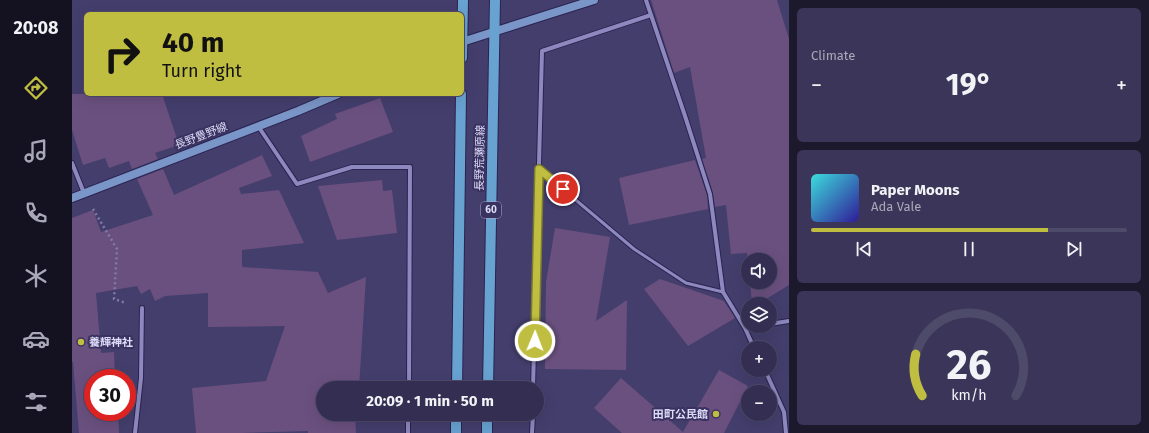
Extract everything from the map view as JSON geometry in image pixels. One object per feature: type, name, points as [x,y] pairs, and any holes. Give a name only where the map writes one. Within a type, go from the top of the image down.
[{"type":"main road","points":[[463,0],[463,12]]},
{"type":"main road","name":"長野荒瀬原線","points":[[488,381],[495,0]]},
{"type":"main road","points":[[464,41],[594,0]]},
{"type":"main road","name":"長野豊野線","points":[[72,198],[333,96]]},
{"type":"main road","name":"長野荒瀬原線","points":[[457,381],[461,96]]},
{"type":"main road","points":[[456,421],[456,433]]},
{"type":"main road","points":[[487,421],[487,433]]},
{"type":"street","points":[[646,0],[710,194],[723,292],[741,321]]},
{"type":"street","points":[[534,381],[542,51],[651,15]]},
{"type":"street","points":[[258,126],[297,184],[352,167],[410,167],[408,381]]},
{"type":"street","points":[[72,164],[84,193]]},
{"type":"street","points":[[135,433],[141,378],[142,308]]},
{"type":"street","points":[[777,323],[789,321]]},
{"type":"street","points":[[768,377],[784,412],[786,433]]},
{"type":"street","points":[[408,421],[408,433]]},
{"type":"street","points":[[532,433],[533,421]]},
{"type":"lane","points":[[539,169],[634,248],[686,283],[723,292]]},
{"type":"path","points":[[84,193],[117,250],[114,299],[142,308]]},
{"type":"building","points":[[651,0],[777,0],[789,39],[789,285],[769,297],[751,297],[751,289],[777,289],[777,253],[731,254],[726,205],[715,207],[713,193],[702,159],[706,158],[690,67],[674,73]]},
{"type":"building","points":[[72,94],[84,94],[84,96],[163,96],[179,145],[155,153],[158,159],[132,169],[129,161],[109,168],[105,158],[83,165],[72,130]]},
{"type":"building","points":[[380,98],[393,132],[310,162],[301,136],[337,119],[335,114]]},
{"type":"building","points":[[262,155],[272,176],[239,188],[241,194],[279,190],[304,243],[242,250],[242,267],[318,272],[328,293],[366,277],[359,381],[316,381],[316,421],[355,421],[356,433],[308,433],[308,431],[196,433],[192,388],[266,381],[285,326],[208,327],[208,293],[165,296],[155,301],[150,289],[141,294],[137,286],[96,293],[101,353],[114,352],[115,369],[84,369],[84,421],[118,421],[119,433],[79,433],[72,362],[72,218],[93,210],[101,232],[153,215],[137,179],[163,169],[174,195]]},
{"type":"building","points":[[695,160],[707,195],[708,209],[629,225],[619,178]]},
{"type":"building","points":[[382,180],[383,191],[392,190],[397,233],[337,240],[318,186]]},
{"type":"building","points":[[555,228],[610,237],[596,321],[627,300],[626,370],[545,369],[546,282]]},
{"type":"building","points":[[660,279],[724,301],[735,318],[688,346],[644,289]]},
{"type":"building","points":[[719,370],[746,385],[741,385],[741,400],[724,433],[622,433],[594,408],[621,378],[683,432]]},
{"type":"place","name":"養輝神社","points":[[81,342]]},
{"type":"place","name":"田町公民館","points":[[716,414]]},
{"type":"route","points":[[535,341],[539,169],[563,189]]}]
